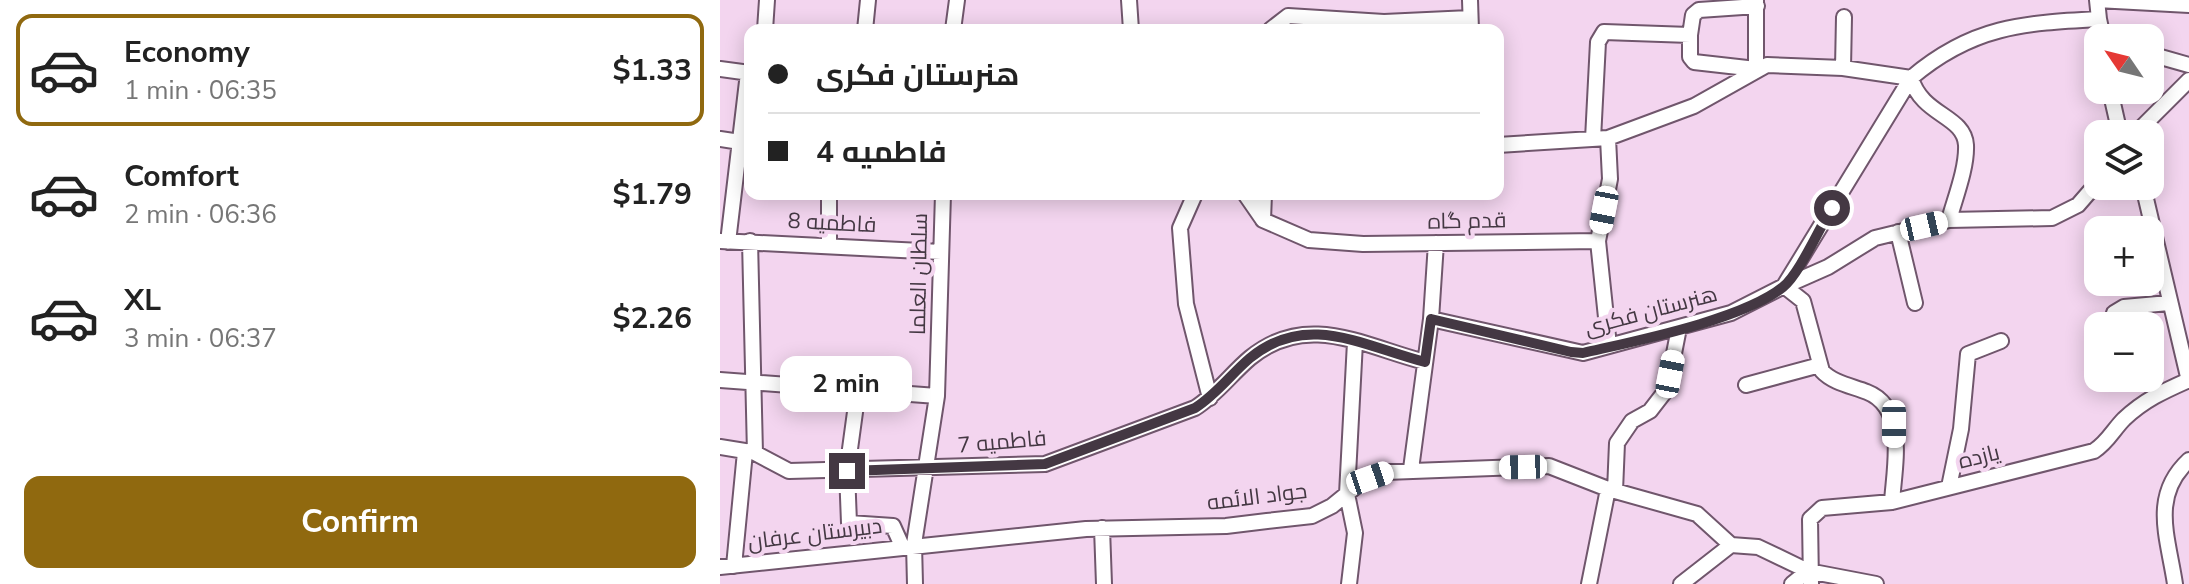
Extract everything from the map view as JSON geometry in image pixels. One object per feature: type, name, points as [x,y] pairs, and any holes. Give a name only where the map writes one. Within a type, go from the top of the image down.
[{"type":"street","points":[[765,24],[767,0]]},
{"type":"street","points":[[866,24],[868,0]]},
{"type":"street","points":[[954,24],[957,0]]},
{"type":"street","points":[[1129,0],[1131,24]]},
{"type":"street","points":[[1294,0],[1287,23],[1470,24],[1470,0]]},
{"type":"street","points":[[2100,24],[2097,0],[2189,5]]},
{"type":"street","points":[[1756,3],[1756,69],[1694,62],[1690,57],[1693,15],[1699,10],[1756,3]]},
{"type":"street","points":[[1843,68],[1844,17]]},
{"type":"street","points":[[1892,502],[1894,424],[1889,407],[1874,395],[1828,378],[1820,365],[1803,301],[1784,286],[1911,78],[1931,61],[1975,36],[2029,23],[2099,19]]},
{"type":"street","points":[[1609,346],[1598,241],[1610,179],[1601,138],[1599,36],[1604,32],[1690,35]]},
{"type":"street","points":[[2164,58],[2189,65]]},
{"type":"street","points":[[1504,145],[1601,138],[1694,106],[1756,69],[1772,64],[1843,68],[1911,78]]},
{"type":"street","points":[[720,69],[744,72]]},
{"type":"street","points":[[1911,78],[1918,97],[1956,124],[1964,135],[1966,148],[1949,220]]},
{"type":"street","points":[[2149,120],[2189,80]]},
{"type":"street","points":[[724,241],[727,189],[740,142],[744,111]]},
{"type":"street","points":[[720,139],[740,142]]},
{"type":"street","name":"هنرستان فکری","points":[[1431,319],[1571,352],[1609,346],[1731,313],[1828,267],[1875,238],[1949,220],[2052,218],[2078,205],[2084,198]]},
{"type":"street","points":[[829,200],[829,244]]},
{"type":"street","name":"سلطان العلما","points":[[915,584],[908,545],[926,470],[937,396],[943,200]]},
{"type":"street","points":[[1192,200],[1180,228],[1186,304],[1210,398]]},
{"type":"street","points":[[1249,200],[1263,220]]},
{"type":"street","points":[[1263,220],[1264,200]]},
{"type":"street","points":[[2146,200],[2169,303],[2186,355],[2189,380]]},
{"type":"street","name":"قدم گاه","points":[[1263,220],[1309,240],[1436,243],[1598,241]]},
{"type":"street","points":[[1898,232],[1915,303]]},
{"type":"street","name":"فاطمیه 8","points":[[724,241],[941,252]]},
{"type":"street","points":[[727,566],[750,452],[754,382],[750,241]]},
{"type":"street","points":[[1411,469],[1431,319],[1436,243]]},
{"type":"street","points":[[2116,312],[2124,307],[2169,303]]},
{"type":"street","points":[[1589,584],[1612,490],[1617,443],[1632,421],[1650,411],[1667,389],[1679,328]]},
{"type":"street","name":"فاطمیه 7","points":[[720,447],[750,452],[789,471],[926,470],[1045,464],[1097,448],[1116,437],[1195,408],[1210,398],[1250,358],[1277,340],[1316,332],[1425,362]]},
{"type":"street","points":[[1949,487],[1961,429],[1968,354],[2001,341]]},
{"type":"street","points":[[1347,583],[1355,533],[1347,494],[1355,342]]},
{"type":"street","points":[[1746,385],[1820,365]]},
{"type":"street","points":[[720,380],[937,396]]},
{"type":"street","name":"یازده","points":[[1810,577],[1810,519],[1822,508],[1892,502],[2094,451],[2105,444],[2120,423],[2147,399],[2189,380]]},
{"type":"street","points":[[858,390],[847,471],[849,523],[893,526],[908,545]]},
{"type":"street","points":[[2175,584],[2163,502],[2170,479],[2189,460]]},
{"type":"street","name":"جواد الائمه","points":[[908,545],[1102,528],[1226,526],[1312,516],[1370,478],[1411,469],[1549,466],[1612,490],[1697,514],[1731,545]]},
{"type":"street","points":[[1102,528],[1104,584]]},
{"type":"street","name":"دبیرستان عرفان","points":[[727,566],[908,545]]},
{"type":"street","points":[[1681,584],[1731,545],[1758,547],[1810,577],[1876,584]]},
{"type":"street","points":[[1792,584],[1810,577]]},
{"type":"route","points":[[847,471],[1045,464],[1097,448],[1116,437],[1195,408],[1210,398],[1250,358],[1277,340],[1316,332],[1425,362],[1431,319],[1583,353],[1664,332],[1731,313],[1784,286],[1832,208]]}]
